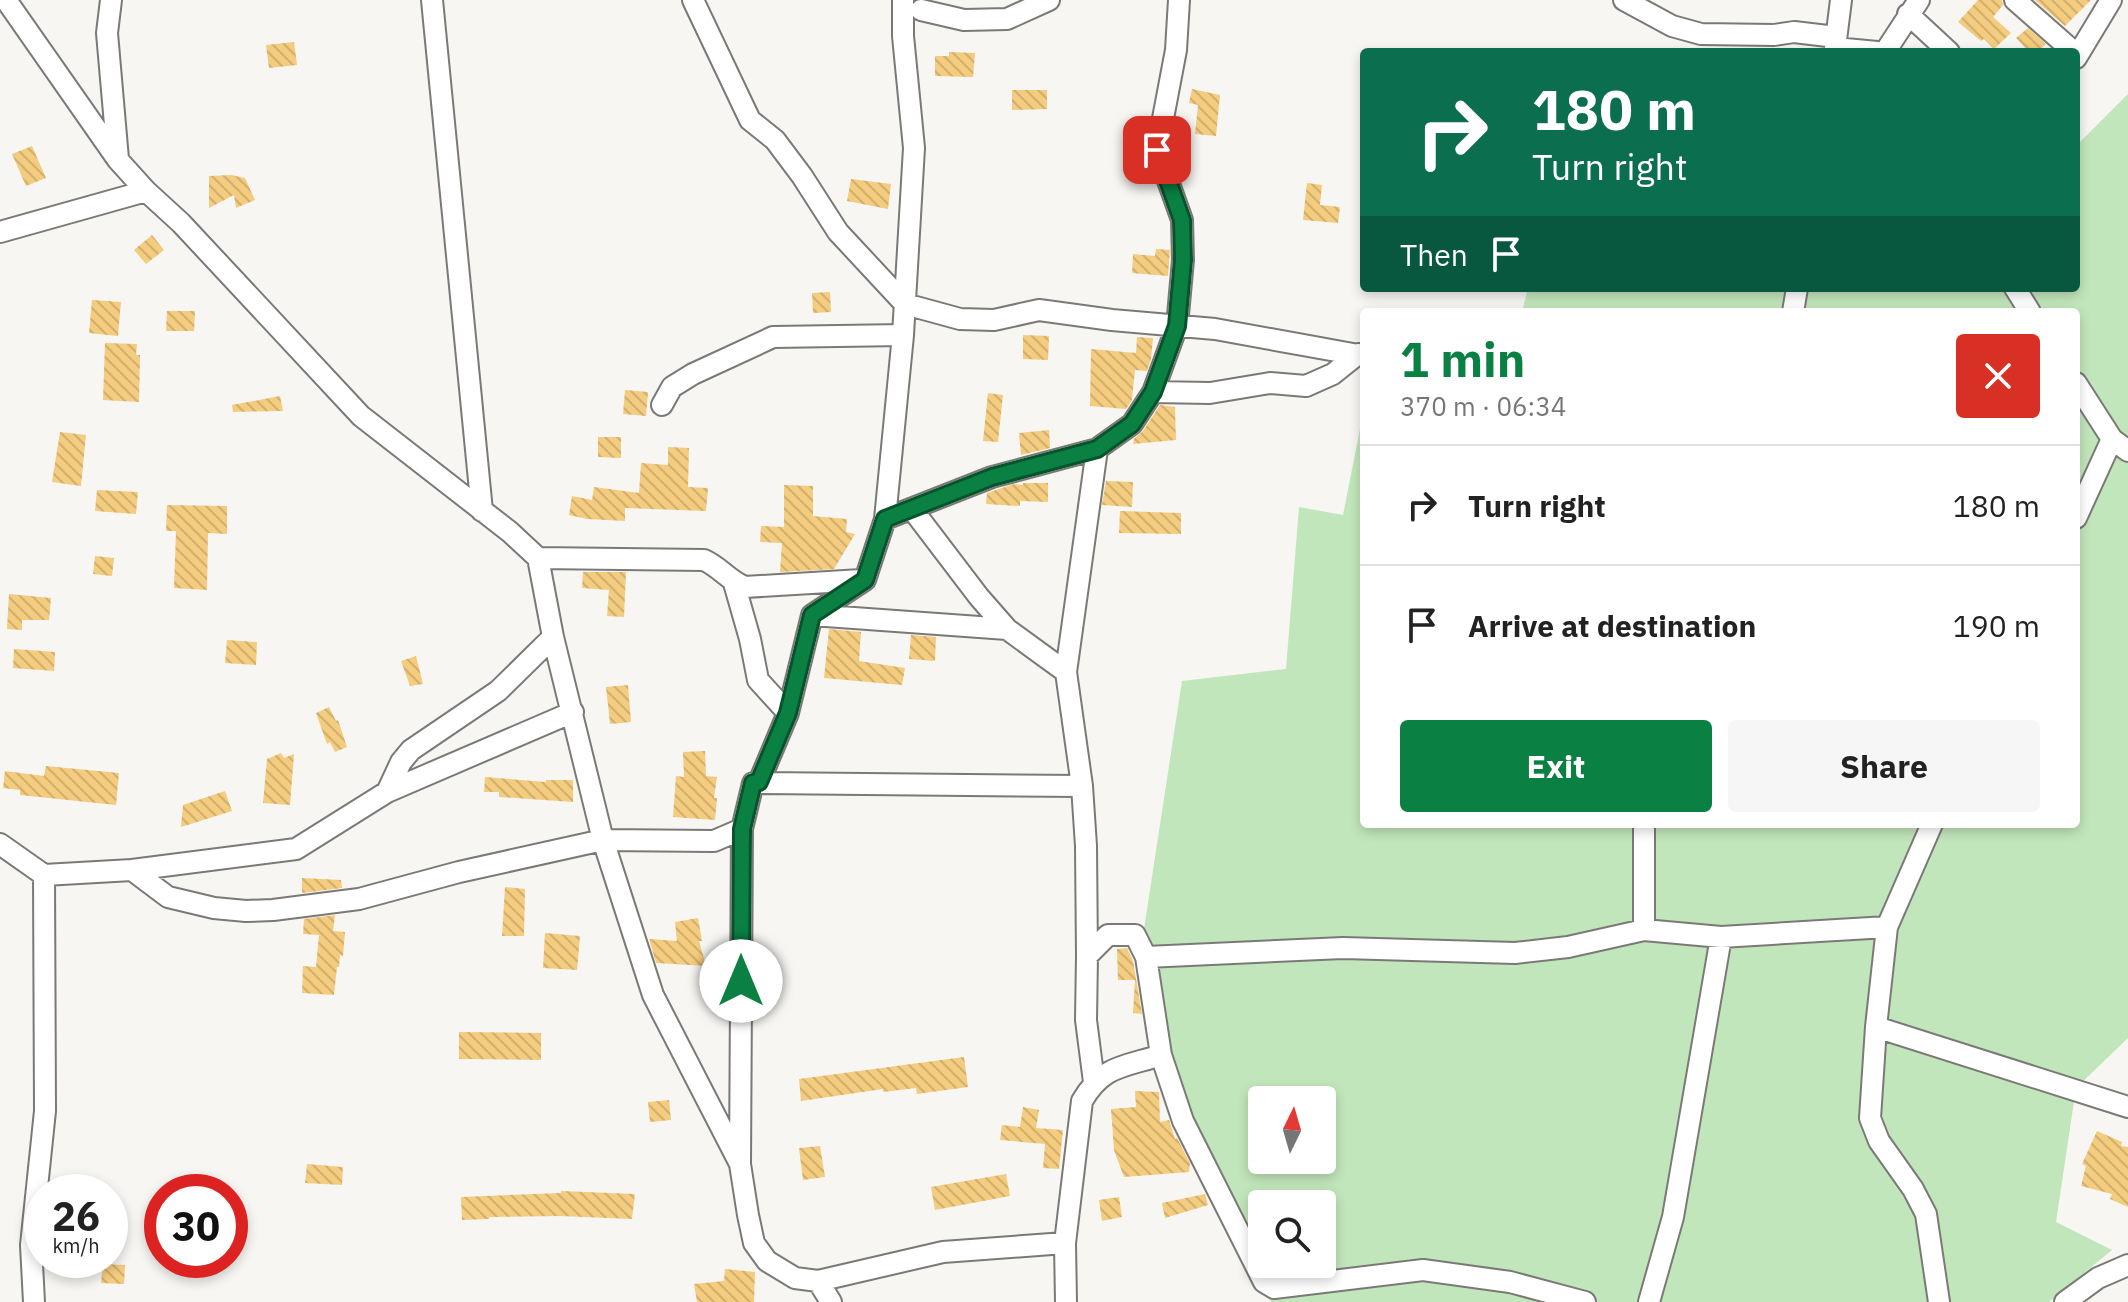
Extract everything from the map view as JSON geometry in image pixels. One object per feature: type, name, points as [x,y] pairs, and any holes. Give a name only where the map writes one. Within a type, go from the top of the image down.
[{"type":"street","points":[[111,0],[107,33],[118,160]]},
{"type":"street","points":[[432,0],[482,511]]},
{"type":"street","points":[[693,0],[750,120],[775,140],[838,232],[905,304],[960,319],[994,320],[1039,310],[1215,329],[1360,355]]},
{"type":"street","points":[[759,782],[788,713],[812,615],[865,580],[885,519],[903,335],[914,148],[903,36],[917,3],[964,20],[1007,19],[1049,0]]},
{"type":"street","points":[[885,519],[992,477],[1097,449],[1132,424],[1153,392],[1177,326],[1183,260],[1182,220],[1157,150],[1176,50],[1179,0]]},
{"type":"street","points":[[1624,0],[1672,26],[1701,34],[1774,35],[1794,32],[1835,45],[1841,0]]},
{"type":"street","points":[[2015,0],[2068,48]]},
{"type":"street","points":[[2080,49],[2111,0]]},
{"type":"street","points":[[11,1],[118,160],[146,191],[181,223],[361,416],[538,558],[553,637],[603,840],[653,995],[740,1164]]},
{"type":"street","points":[[1888,48],[1914,7],[1946,48]]},
{"type":"street","points":[[0,232],[146,191]]},
{"type":"street","points":[[662,405],[672,387],[693,374],[773,337],[903,335]]},
{"type":"street","points":[[1153,392],[1210,393],[1270,383],[1306,386],[1333,374],[1360,356]]},
{"type":"street","points":[[2080,389],[2120,445],[2080,511]]},
{"type":"street","points":[[1094,1082],[1086,1020],[1086,846],[1082,786],[1066,672],[1097,449]]},
{"type":"street","points":[[912,509],[1007,629],[1066,672]]},
{"type":"street","points":[[538,558],[704,560],[717,566],[734,583],[745,587],[865,580]]},
{"type":"street","points":[[734,583],[758,680],[788,713]]},
{"type":"street","points":[[812,615],[1007,629]]},
{"type":"street","points":[[387,792],[401,762],[411,750],[498,691],[553,637]]},
{"type":"street","points":[[0,844],[44,875],[132,870],[296,849],[387,792],[573,712]]},
{"type":"street","points":[[1065,1243],[943,1252],[818,1281],[795,1278],[767,1261],[754,1243],[740,1164],[742,829],[753,783],[759,782],[1082,786]]},
{"type":"street","points":[[1644,828],[1644,930]]},
{"type":"street","points":[[1930,828],[1887,927],[1870,1118],[1879,1141],[1913,1189],[1926,1214],[1939,1302]]},
{"type":"street","points":[[132,870],[168,897],[214,908],[273,910],[359,899],[459,872],[603,840],[714,841],[742,829]]},
{"type":"street","points":[[34,1302],[31,1245],[45,1111],[44,875]]},
{"type":"street","points":[[1146,957],[1343,948],[1515,953],[1568,947],[1644,930],[1721,937],[1887,927]]},
{"type":"street","points":[[1087,956],[1108,935],[1135,935],[1146,957],[1161,1055],[1183,1121],[1264,1282],[1270,1287],[1423,1270],[1510,1282],[1585,1302]]},
{"type":"street","points":[[1649,1302],[1673,1217],[1721,937]]},
{"type":"street","points":[[1876,1027],[2128,1107]]},
{"type":"street","points":[[1066,1302],[1065,1243],[1082,1101],[1094,1082],[1109,1071],[1161,1055]]},
{"type":"street","points":[[2065,1302],[2098,1278],[2128,1265]]},
{"type":"street","points":[[818,1281],[831,1302]]},
{"type":"green space","points":[[2128,94],[2128,1038],[2076,1088],[2056,1222],[2112,1250],[2049,1302],[1271,1302],[1258,1278],[1336,1278],[1336,1190],[1248,1190],[1248,1253],[1162,1046],[1142,942],[1182,681],[1286,669],[1299,507],[1343,515],[1360,429],[1360,828],[2080,828],[2080,308],[1523,308],[1527,292],[2080,292],[2080,142]]},
{"type":"building","points":[[1978,0],[2002,0],[2003,5],[1993,17],[2011,33],[1993,48],[1958,22]]},
{"type":"building","points":[[2035,0],[2091,0],[2065,26]]},
{"type":"building","points":[[2028,28],[2046,44],[2042,48],[2025,48],[2016,38]]},
{"type":"building","points":[[294,42],[297,65],[269,68],[266,45]]},
{"type":"building","points":[[949,52],[975,53],[973,77],[935,76],[935,56],[949,56]]},
{"type":"building","points":[[1192,89],[1220,95],[1216,136],[1195,134],[1198,105],[1189,103]]},
{"type":"building","points":[[1012,90],[1047,90],[1047,109],[1012,110]]},
{"type":"building","points":[[32,146],[46,178],[26,186],[12,154]]},
{"type":"building","points":[[209,176],[245,178],[255,200],[236,208],[234,195],[209,208]]},
{"type":"building","points":[[851,179],[891,184],[888,209],[847,201]]},
{"type":"building","points":[[1307,183],[1322,185],[1320,205],[1340,207],[1338,223],[1303,220]]},
{"type":"building","points":[[152,235],[164,250],[146,264],[134,250]]},
{"type":"building","points":[[1156,249],[1170,250],[1168,276],[1132,273],[1133,254],[1155,256]]},
{"type":"building","points":[[830,292],[831,312],[813,313],[812,293]]},
{"type":"building","points":[[92,300],[121,302],[118,336],[89,333]]},
{"type":"building","points":[[167,311],[195,311],[194,331],[166,331]]},
{"type":"building","points":[[1023,335],[1049,336],[1048,360],[1023,359]]},
{"type":"building","points":[[1137,337],[1153,338],[1151,359],[1147,371],[1135,370],[1132,400],[1126,409],[1090,406],[1091,349],[1136,353]]},
{"type":"building","points":[[105,343],[137,344],[136,355],[140,355],[139,402],[103,400]]},
{"type":"building","points":[[625,390],[648,392],[646,416],[623,414]]},
{"type":"building","points":[[988,393],[1003,395],[998,442],[983,441]]},
{"type":"building","points":[[280,396],[283,411],[233,412],[232,405]]},
{"type":"building","points":[[1160,405],[1175,407],[1176,440],[1133,444],[1134,439]]},
{"type":"building","points":[[1049,430],[1050,448],[1021,455],[1019,433]]},
{"type":"building","points":[[60,432],[86,435],[81,486],[52,482]]},
{"type":"building","points":[[598,437],[621,437],[621,458],[598,457]]},
{"type":"building","points":[[668,447],[689,448],[688,487],[708,488],[706,511],[625,508],[625,521],[569,515],[572,496],[592,500],[594,487],[639,493],[641,463],[668,465]]},
{"type":"building","points":[[1106,481],[1133,482],[1132,507],[1102,505]]},
{"type":"building","points":[[1023,483],[1048,483],[1048,502],[1020,501],[1020,506],[986,504],[987,493]]},
{"type":"building","points":[[784,485],[813,486],[813,516],[847,519],[846,532],[855,534],[834,569],[780,572],[782,543],[760,542],[761,526],[784,527]]},
{"type":"building","points":[[97,490],[138,492],[136,514],[95,511]]},
{"type":"building","points":[[167,505],[227,506],[227,534],[208,533],[207,590],[174,588],[176,531],[166,531]]},
{"type":"building","points":[[1120,511],[1181,513],[1181,534],[1119,533]]},
{"type":"building","points":[[95,556],[114,558],[112,576],[93,574]]},
{"type":"building","points":[[583,572],[626,572],[624,617],[607,616],[609,590],[582,588]]},
{"type":"building","points":[[9,594],[51,598],[49,620],[22,620],[22,630],[7,629]]},
{"type":"building","points":[[829,629],[861,632],[859,661],[905,668],[902,685],[824,678]]},
{"type":"building","points":[[911,635],[936,637],[935,661],[909,659]]},
{"type":"building","points":[[227,640],[257,642],[256,665],[225,663]]},
{"type":"building","points":[[14,649],[55,652],[54,671],[13,668]]},
{"type":"building","points":[[416,656],[423,684],[410,686],[401,661]]},
{"type":"building","points":[[628,685],[631,722],[610,724],[606,687]]},
{"type":"building","points":[[329,707],[338,720],[347,747],[335,752],[330,742],[327,744],[316,713]]},
{"type":"building","points":[[705,751],[706,776],[717,777],[715,820],[673,817],[676,776],[684,777],[683,752]]},
{"type":"building","points":[[281,753],[284,758],[294,754],[290,805],[263,803],[267,759]]},
{"type":"building","points":[[46,766],[119,773],[116,805],[20,795],[20,790],[3,788],[5,771],[44,776]]},
{"type":"building","points":[[485,777],[546,782],[573,780],[573,802],[499,797],[499,792],[484,792]]},
{"type":"building","points":[[225,791],[232,811],[181,827],[183,805]]},
{"type":"building","points":[[302,878],[341,880],[342,888],[302,893]]},
{"type":"building","points":[[505,887],[525,889],[524,936],[502,936]]},
{"type":"building","points":[[335,915],[333,931],[345,932],[334,995],[302,993],[303,966],[316,967],[319,935],[303,934],[304,919]]},
{"type":"building","points":[[698,918],[702,941],[699,941],[706,966],[656,963],[649,939],[677,941],[675,922]]},
{"type":"building","points":[[545,933],[580,936],[577,970],[543,968]]},
{"type":"building","points":[[1127,948],[1133,961],[1142,1014],[1133,1013],[1135,980],[1118,980],[1117,949]]},
{"type":"building","points":[[459,1032],[541,1033],[541,1060],[459,1059]]},
{"type":"building","points":[[964,1057],[968,1087],[917,1094],[916,1088],[883,1092],[883,1089],[801,1101],[799,1079]]},
{"type":"building","points":[[1135,1091],[1159,1092],[1160,1122],[1169,1120],[1175,1139],[1190,1163],[1189,1172],[1124,1177],[1114,1150],[1111,1109],[1136,1107]]},
{"type":"building","points":[[669,1100],[671,1120],[650,1122],[648,1102]]},
{"type":"building","points":[[1023,1107],[1039,1110],[1036,1128],[1063,1130],[1059,1169],[1043,1168],[1045,1144],[1000,1140],[1002,1125],[1020,1127]]},
{"type":"building","points":[[2097,1131],[2128,1147],[2128,1207],[2110,1199],[2112,1194],[2081,1186],[2086,1166],[2082,1164]]},
{"type":"building","points":[[820,1146],[825,1177],[803,1180],[799,1148]]},
{"type":"building","points":[[307,1164],[343,1167],[342,1185],[305,1183]]},
{"type":"building","points":[[1006,1174],[1010,1196],[935,1210],[931,1187]]},
{"type":"building","points":[[561,1191],[635,1194],[632,1219],[560,1216],[462,1220],[461,1197]]},
{"type":"building","points":[[1205,1194],[1208,1205],[1165,1218],[1162,1203]]},
{"type":"building","points":[[1119,1197],[1122,1217],[1102,1221],[1099,1200]]},
{"type":"building","points":[[725,1269],[755,1272],[754,1302],[697,1302],[694,1284],[724,1281]]},
{"type":"building","points":[[102,1278],[124,1278],[124,1284],[101,1283]]},
{"type":"route","points":[[741,981],[742,829],[753,783],[759,782],[788,713],[812,615],[865,580],[885,519],[992,477],[1097,449],[1132,424],[1153,392],[1177,326],[1183,260],[1182,220],[1157,150]]}]
